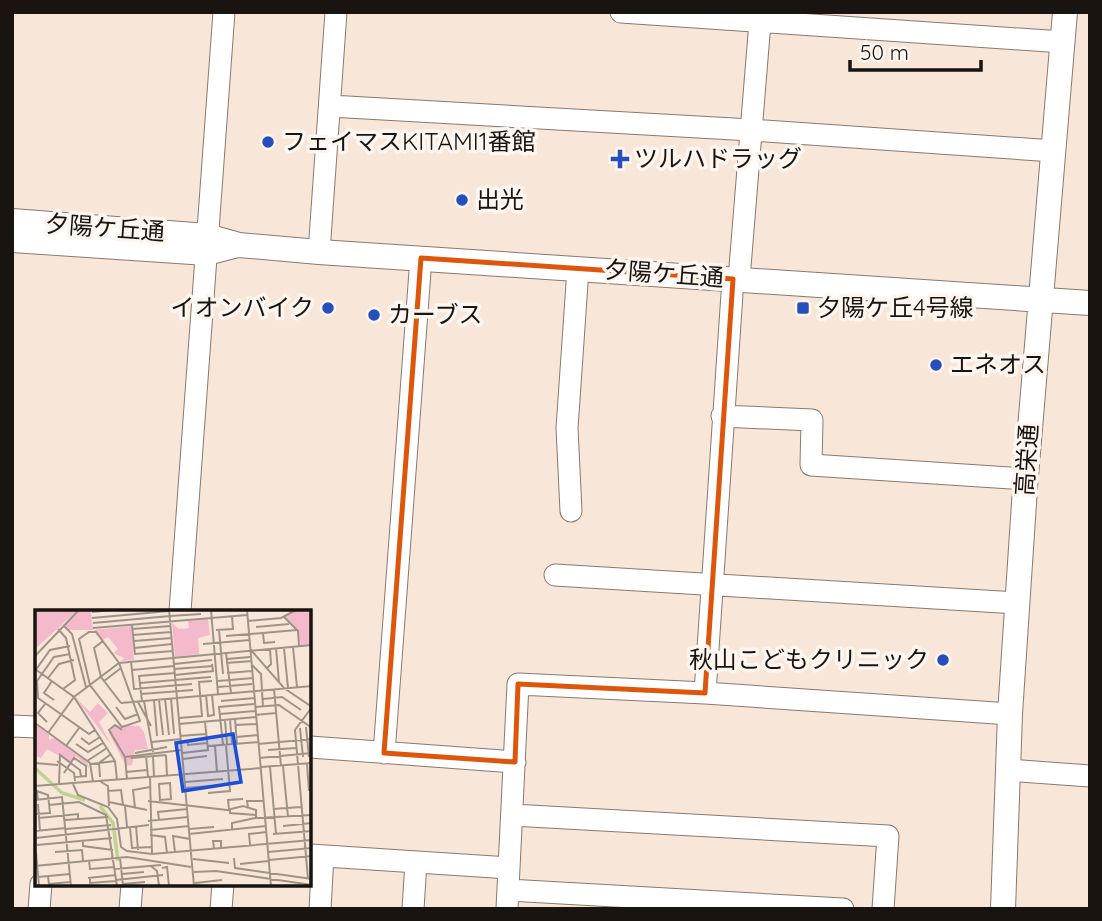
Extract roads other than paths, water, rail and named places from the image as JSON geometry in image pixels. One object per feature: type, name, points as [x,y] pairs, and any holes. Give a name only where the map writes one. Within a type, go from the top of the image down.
[{"type":"street","points":[[180,610],[224,12]]},
{"type":"street","points":[[319,252],[336,12]]},
{"type":"street","points":[[621,12],[760,22],[857,20],[1063,42]]},
{"type":"street","name":"高栄通","points":[[1003,909],[1007,770],[1017,603],[1065,12]]},
{"type":"street","points":[[705,693],[722,416],[760,22]]},
{"type":"street","points":[[330,106],[751,130],[1054,151]]},
{"type":"street","name":"夕陽ケ丘通","points":[[12,221],[207,244]]},
{"type":"street","name":"夕陽ケ丘通","points":[[12,240],[239,245],[1090,303]]},
{"type":"street","points":[[384,753],[421,258]]},
{"type":"street","points":[[571,511],[567,428],[578,269]]},
{"type":"street","points":[[722,416],[812,420],[811,465],[1026,479]]},
{"type":"street","points":[[555,575],[1017,603]]},
{"type":"street","points":[[508,889],[519,684],[705,693],[1010,714]]},
{"type":"street","points":[[12,726],[35,727]]},
{"type":"street","points":[[312,747],[515,762]]},
{"type":"street","points":[[1007,770],[1090,776]]},
{"type":"street","points":[[512,816],[888,836],[883,909]]},
{"type":"street","points":[[320,909],[316,855],[416,862],[508,889],[843,909]]},
{"type":"street","points":[[412,909],[416,862]]},
{"type":"street","points":[[39,909],[41,886]]},
{"type":"street","points":[[130,909],[132,886]]},
{"type":"street","points":[[221,909],[223,886]]},
{"type":"place","name":"フェイマスKITAMI1番館","points":[[268,142]]},
{"type":"place","name":"ツルハドラッグ","points":[[620,159]]},
{"type":"place","name":"出光","points":[[462,200]]},
{"type":"place","name":"イオンバイク","points":[[328,308]]},
{"type":"place","name":"夕陽ケ丘4号線","points":[[803,308]]},
{"type":"place","name":"カーブス","points":[[374,315]]},
{"type":"place","name":"エネオス","points":[[936,365]]},
{"type":"place","name":"秋山こどもクリニック","points":[[943,660]]}]
